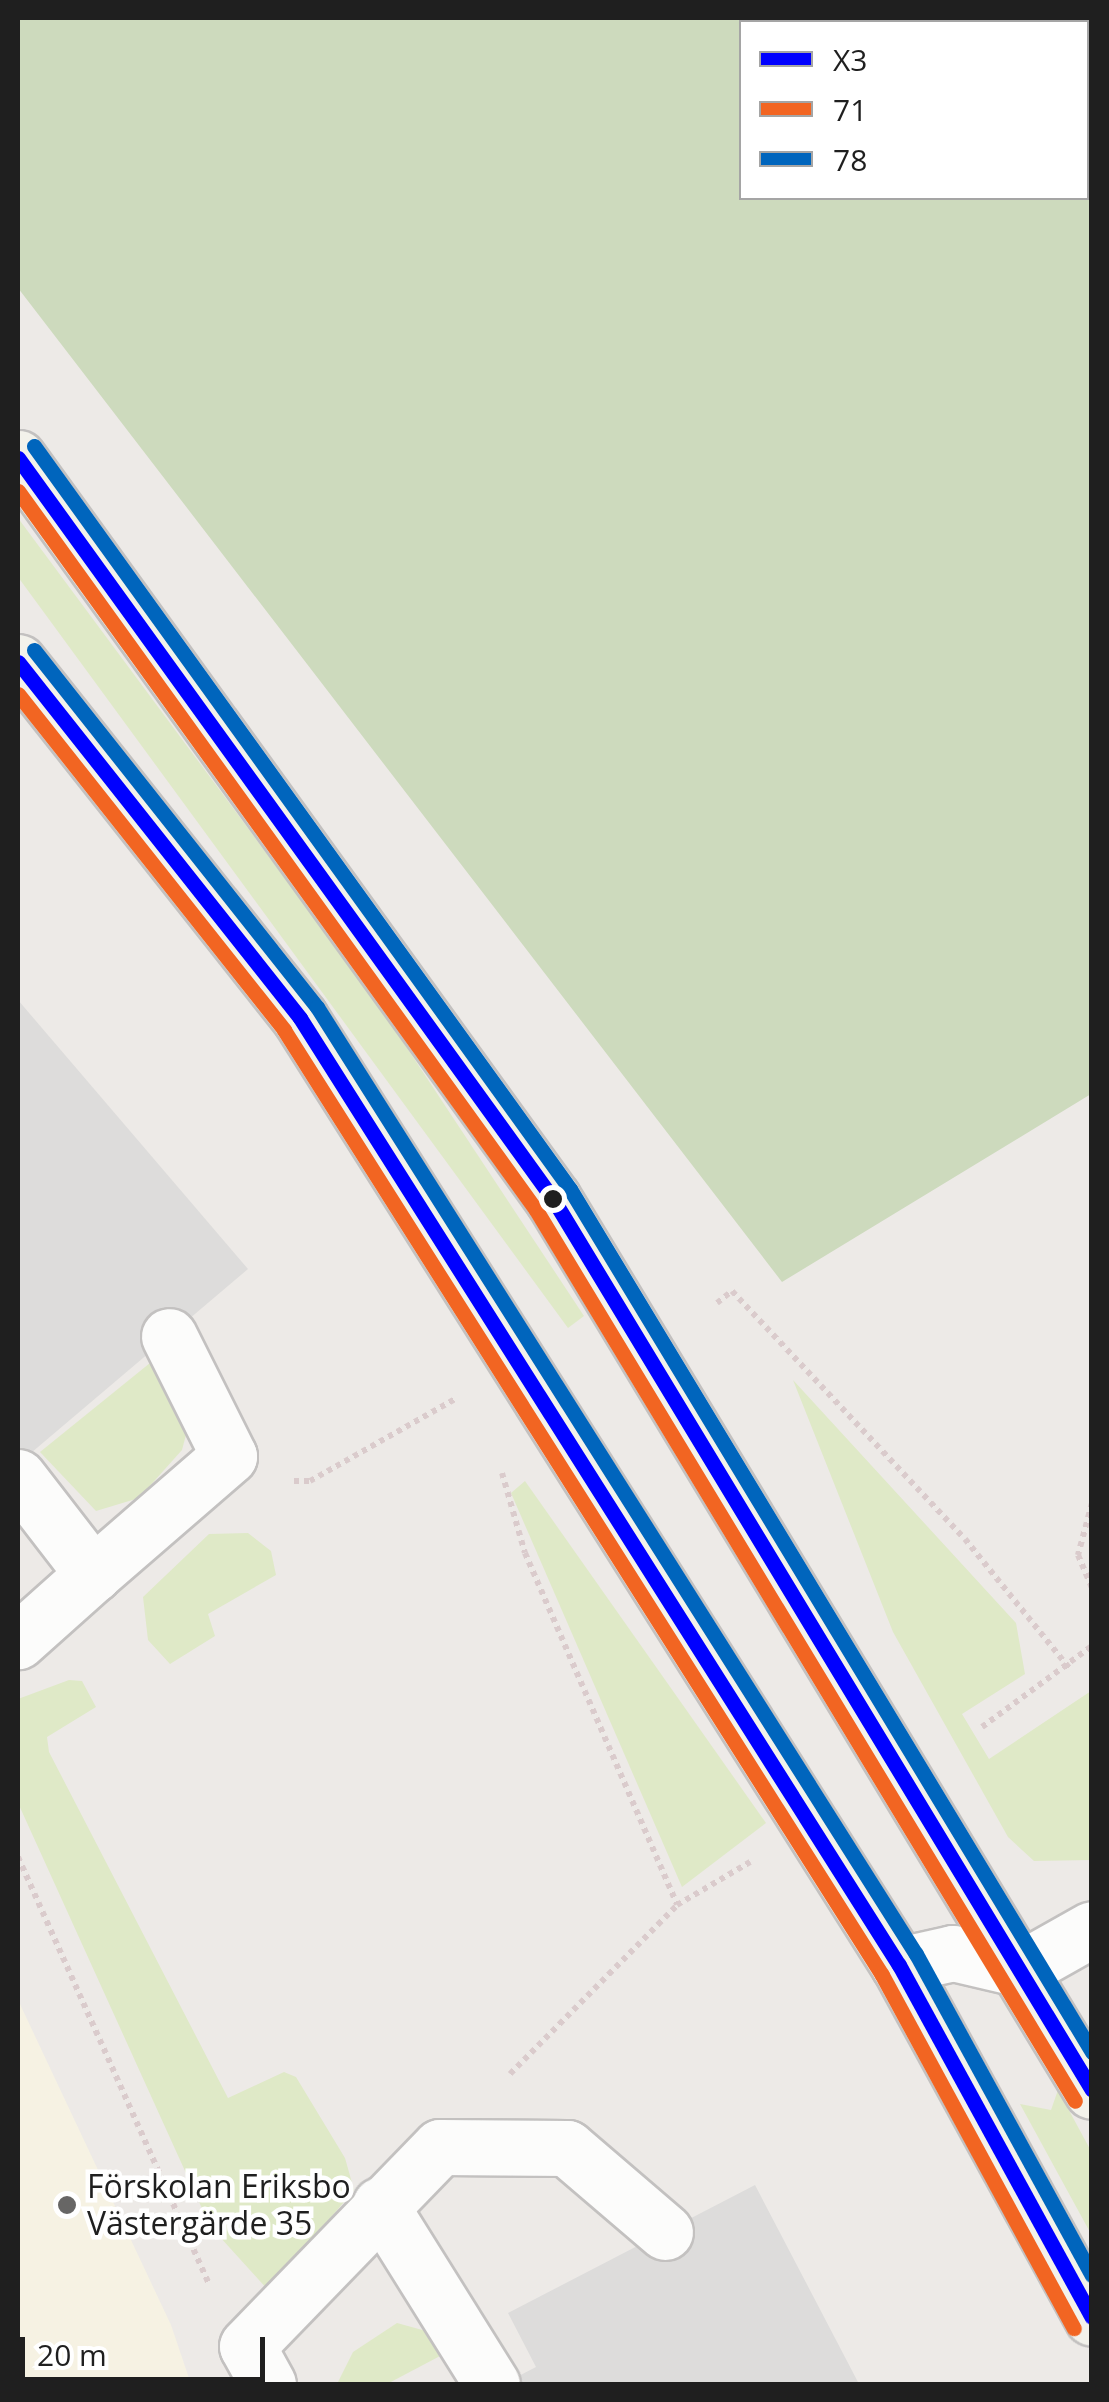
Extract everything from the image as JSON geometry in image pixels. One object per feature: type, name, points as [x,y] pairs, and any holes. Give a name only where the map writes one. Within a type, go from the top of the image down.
[{"type":"main road","points":[[18,458],[553,1199],[1092,2091]]},
{"type":"main road","points":[[18,662],[300,1018],[899,1965],[1092,2318]]},
{"type":"street","points":[[18,1641],[229,1456],[169,1336]]},
{"type":"street","points":[[18,1477],[94,1574]]},
{"type":"street","points":[[899,1965],[953,1952],[1021,1968],[1092,1929]]},
{"type":"street","points":[[258,2365],[380,2204],[440,2147],[567,2148],[665,2232]]},
{"type":"street","points":[[380,2204],[492,2384]]},
{"type":"path","points":[[717,1303],[732,1292],[965,1539],[1068,1668]]},
{"type":"path","points":[[362,1452],[464,1393]]},
{"type":"path","points":[[513,1464],[499,1476],[525,1554],[677,1905]]},
{"type":"path","points":[[1092,1502],[1078,1554],[1092,1588]]},
{"type":"path","points":[[982,1728],[1068,1668],[1092,1646]]},
{"type":"path","points":[[18,1857],[190,2251],[258,2365]]},
{"type":"path","points":[[440,2147],[677,1905],[753,1860]]},
{"type":"shaded area","points":[[18,1000],[248,1269],[18,1464]]},
{"type":"shaded area","name":"Förskolan Eriksbo Västergärde 35","points":[[18,2000],[171,2325],[191,2384],[18,2384]]},
{"type":"shaded area","points":[[755,2185],[859,2384],[503,2384],[536,2367],[508,2313]]},
{"type":"green space","points":[[18,18],[1091,18],[1091,1094],[782,1282],[18,288]]},
{"type":"green space","points":[[18,518],[376,1001],[584,1316],[568,1328],[18,577]]},
{"type":"green space","points":[[150,1363],[165,1373],[187,1431],[182,1450],[139,1498],[96,1511],[40,1452]]},
{"type":"green space","points":[[793,1380],[1016,1623],[1025,1674],[962,1714],[989,1759],[1091,1691],[1091,1860],[1034,1861],[1008,1837],[893,1632]]},
{"type":"green space","points":[[525,1481],[766,1823],[682,1887],[511,1493]]},
{"type":"green space","points":[[248,1533],[271,1551],[276,1575],[208,1614],[215,1636],[170,1664],[148,1640],[143,1597],[209,1534]]},
{"type":"green space","points":[[69,1680],[82,1681],[96,1707],[47,1737],[49,1752],[228,2098],[284,2072],[296,2077],[345,2158],[354,2190],[269,2291],[210,2226],[18,1803],[18,1699]]},
{"type":"green space","points":[[1058,2090],[1091,2151],[1091,2234],[1020,2104],[1051,2110]]},
{"type":"green space","points":[[397,2323],[426,2331],[442,2355],[387,2384],[337,2384],[353,2352]]},
{"type":"transit line","name":"78","points":[[34,446],[570,1189],[1092,2052]]},
{"type":"transit line","name":"X3","points":[[18,458],[553,1199],[1092,2090]]},
{"type":"transit line","name":"71","points":[[18,491],[536,1210],[1075,2101]]},
{"type":"transit line","name":"78","points":[[34,650],[317,1007],[916,1954],[1092,2275]]},
{"type":"transit line","name":"X3","points":[[18,662],[300,1018],[899,1965],[1092,2317]]},
{"type":"transit line","name":"71","points":[[18,694],[284,1030],[882,1975],[1074,2328]]},
{"type":"place","name":"Förskolan Eriksbo Västergärde 35","points":[[67,2205]]}]
